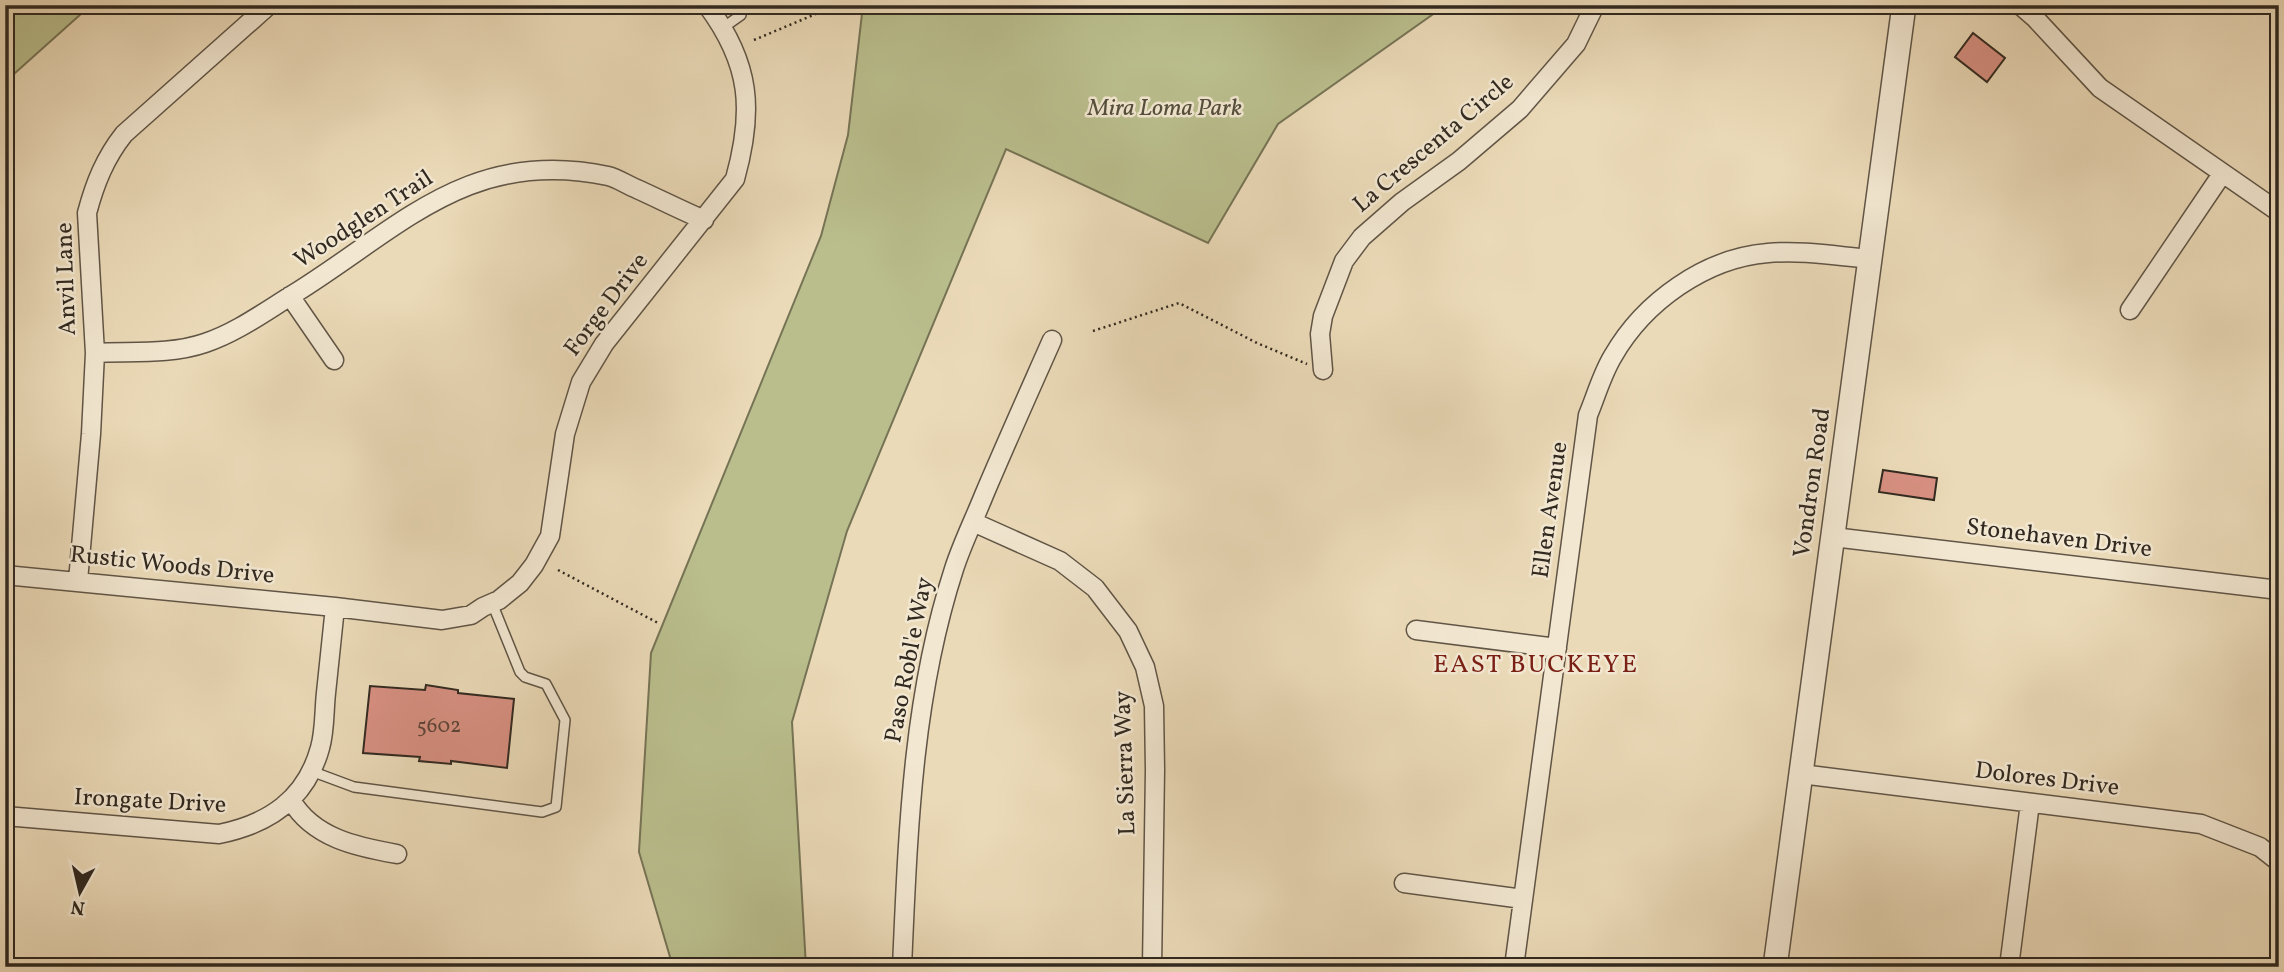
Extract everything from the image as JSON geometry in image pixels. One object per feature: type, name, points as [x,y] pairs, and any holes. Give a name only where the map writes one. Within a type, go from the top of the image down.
[{"type":"street","name":"Anvil Lane","points":[[78,581],[95,353],[87,213],[100,171],[111,150],[139,120],[269,5]]},
{"type":"street","name":"Forge Drive","points":[[335,607],[442,620],[471,615],[499,600],[520,583],[539,557],[550,536],[565,434],[580,382],[604,344],[735,180],[743,150],[747,117],[745,84],[724,27],[708,5]]},
{"type":"street","name":"La Crescenta Circle","points":[[1323,370],[1323,316],[1344,261],[1362,237],[1402,202],[1459,161],[1520,109],[1576,44],[1595,5]]},
{"type":"street","name":"Vondron Road","points":[[1775,967],[1904,5]]},
{"type":"street","points":[[2020,5],[2100,88],[2279,212]]},
{"type":"street","name":"Woodglen Trail","points":[[95,353],[179,350],[229,334],[438,198],[515,172],[547,169],[610,176],[704,220]]},
{"type":"street","points":[[2130,310],[2222,174]]},
{"type":"street","name":"Ellen Avenue","points":[[1514,967],[1588,415],[1611,358],[1627,333],[1650,310],[1676,287],[1701,272],[1748,256],[1768,253],[1801,252],[1870,259]]},
{"type":"street","points":[[289,296],[334,360]]},
{"type":"street","name":"Paso Robl'e Way","points":[[902,967],[909,820],[919,718],[934,640],[954,568],[1052,340]]},
{"type":"street","name":"La Sierra Way","points":[[973,522],[1060,561],[1095,589],[1128,631],[1145,667],[1154,706],[1152,967]]},
{"type":"street","name":"Stonehaven Drive","points":[[1833,537],[2279,590]]},
{"type":"street","name":"Rustic Woods Drive","points":[[5,575],[335,607]]},
{"type":"street","name":"Irongate Drive","points":[[5,816],[219,834],[243,830],[265,821],[290,800],[311,771],[321,747],[335,607]]},
{"type":"street","points":[[1416,630],[1557,648]]},
{"type":"street","name":"Dolores Drive","points":[[1801,774],[2202,824],[2260,846],[2279,862]]},
{"type":"street","points":[[290,800],[304,817],[335,839],[358,848],[397,854]]},
{"type":"street","points":[[2010,967],[2030,803]]},
{"type":"street","points":[[1404,883],[1523,899]]},
{"type":"lane","points":[[724,27],[741,15]]},
{"type":"lane","points":[[311,771],[354,787],[542,812],[556,807],[565,720],[546,684],[524,677],[520,672],[492,603]]},
{"type":"path","points":[[754,40],[836,5]]},
{"type":"path","points":[[1093,331],[1179,303],[1257,343],[1323,370]]},
{"type":"path","points":[[558,570],[658,623]]},
{"type":"green space","points":[[5,5],[91,5],[5,82]]},
{"type":"green space","name":"Mira Loma Park","points":[[863,5],[1446,5],[1278,124],[1208,243],[1006,149],[847,531],[792,722],[806,967],[673,967],[639,852],[651,653],[821,236],[848,135]]},
{"type":"building","points":[[1973,33],[2005,58],[1987,82],[1955,57]]},
{"type":"building","points":[[1883,470],[1937,478],[1934,500],[1879,492]]},
{"type":"building","points":[[426,685],[458,690],[458,693],[514,699],[507,768],[451,761],[451,764],[419,761],[420,757],[363,753],[370,686],[425,690]]},
{"type":"district","name":"EAST BUCKEYE","points":[[1536,665]]}]
